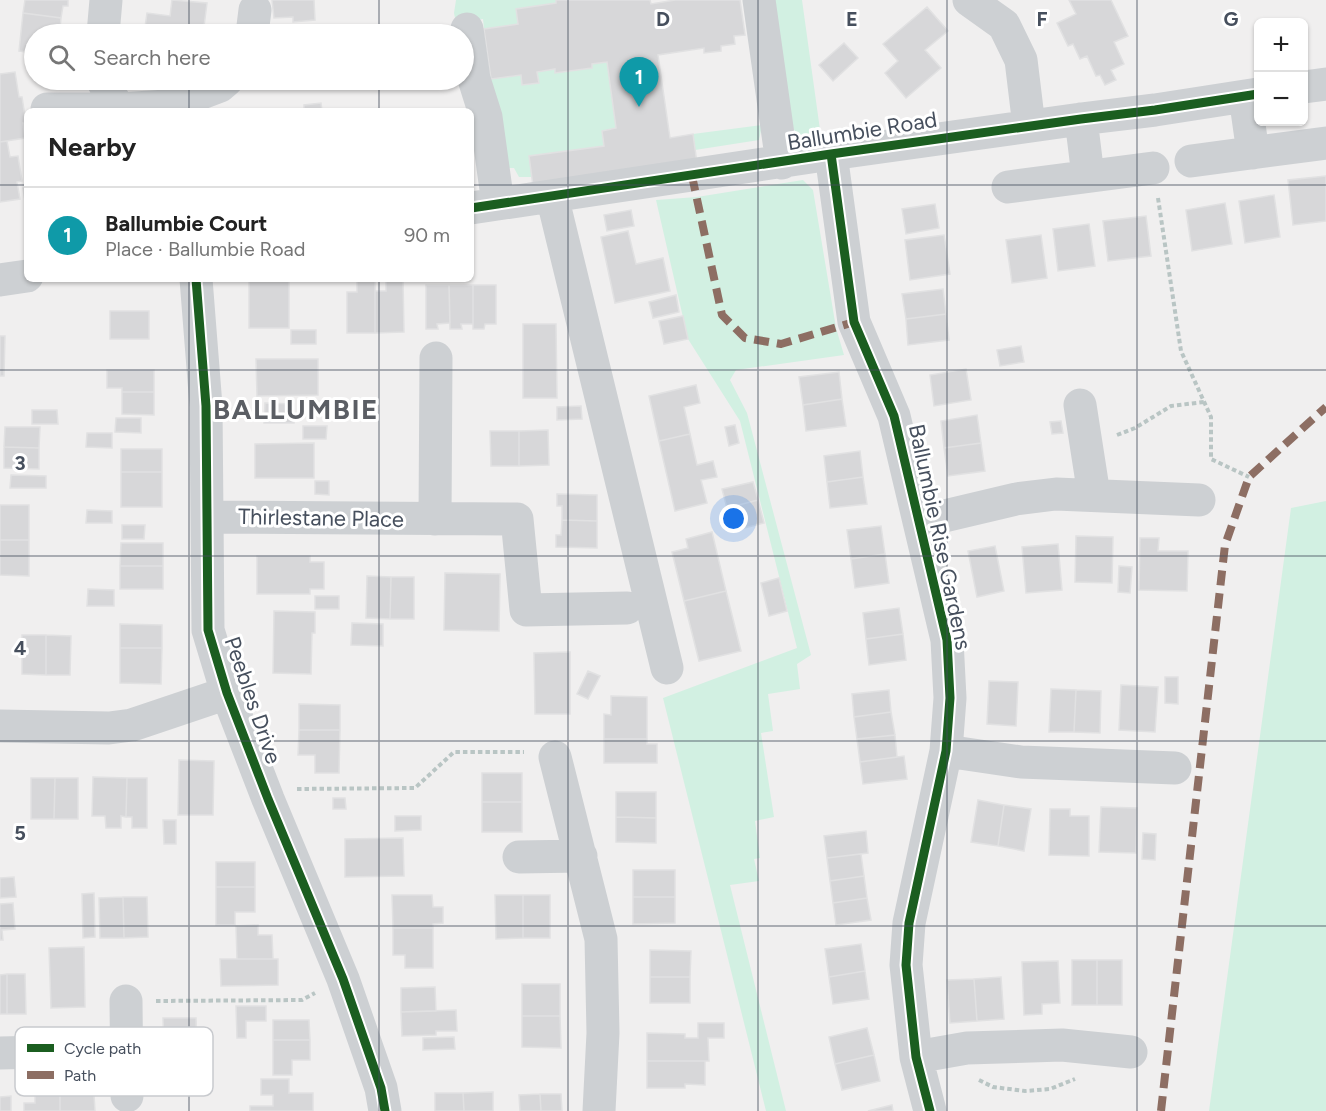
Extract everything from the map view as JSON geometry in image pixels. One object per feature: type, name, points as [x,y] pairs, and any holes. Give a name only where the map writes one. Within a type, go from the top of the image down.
[{"type":"street","points":[[104,24],[106,0]]},
{"type":"street","points":[[759,0],[782,163]]},
{"type":"street","points":[[969,0],[1004,25],[1021,60],[1029,126]]},
{"type":"street","points":[[474,79],[486,117],[484,206]]},
{"type":"street","points":[[1308,86],[1326,84]]},
{"type":"street","points":[[108,90],[118,108]]},
{"type":"street","points":[[135,108],[167,106],[209,90]]},
{"type":"street","name":"Ballumbie Road","points":[[484,206],[831,154],[1252,95],[1253,153]]},
{"type":"street","points":[[1081,119],[1088,176]]},
{"type":"street","points":[[1191,161],[1326,143]]},
{"type":"street","name":"Ballumbie Rise Gardens","points":[[831,154],[854,322],[894,416],[947,640],[950,698],[946,752],[909,923],[906,965],[916,1057],[930,1111]]},
{"type":"street","points":[[1008,187],[1088,176],[1155,179]]},
{"type":"street","points":[[552,195],[667,668]]},
{"type":"street","points":[[0,280],[24,276]]},
{"type":"street","name":"Peebles Drive","points":[[196,282],[207,406],[208,630],[226,693],[343,979],[381,1088],[385,1111]]},
{"type":"street","name":"Thirlestane Place","points":[[435,519],[436,358]]},
{"type":"street","points":[[1080,405],[1094,495]]},
{"type":"street","points":[[919,522],[1016,499],[1056,494],[1199,500]]},
{"type":"street","name":"Thirlestane Place","points":[[207,517],[517,519],[526,610],[627,608]]},
{"type":"street","points":[[0,726],[109,728],[132,725],[226,693]]},
{"type":"street","points":[[946,752],[1021,762],[1175,768]]},
{"type":"street","points":[[555,757],[601,939],[603,1033],[599,1111]]},
{"type":"street","points":[[519,857],[581,855]]},
{"type":"street","points":[[126,1001],[126,1027]]},
{"type":"street","points":[[916,1057],[967,1047],[1062,1045],[1131,1052]]},
{"type":"street","points":[[0,1053],[15,1053]]},
{"type":"path","points":[[1155,179],[1182,351],[1211,417],[1211,459],[1249,477]]},
{"type":"path","points":[[1111,438],[1135,428],[1171,406],[1204,402]]},
{"type":"path","points":[[268,799],[293,789],[415,788],[454,752],[533,752],[555,757]]},
{"type":"path","points":[[126,1001],[302,999],[343,979]]},
{"type":"path","points":[[972,1077],[993,1087],[1025,1090],[1050,1089],[1076,1079]]},
{"type":"green space","points":[[456,0],[556,0],[556,3],[518,24],[484,29],[483,19],[456,23],[454,13]]},
{"type":"green space","points":[[772,0],[802,0],[821,137],[809,139],[801,137],[789,121]]},
{"type":"green space","points":[[607,62],[616,128],[603,131],[604,146],[529,156],[532,177],[519,177],[514,168],[505,168],[491,79],[521,75],[522,85],[539,82],[537,72],[555,69],[556,73],[592,68],[592,64]]},
{"type":"green space","points":[[762,125],[759,140],[695,150],[693,134]]},
{"type":"green space","points":[[803,180],[813,190],[836,328],[844,355],[736,370],[730,380],[747,413],[811,655],[797,664],[800,689],[768,694],[773,731],[761,733],[774,817],[755,821],[760,858],[754,859],[759,881],[730,885],[786,1111],[766,1111],[663,698],[797,648],[740,421],[688,339],[656,200],[697,197]]},
{"type":"green space","points":[[1326,501],[1326,1111],[1209,1111],[1291,508]]},
{"type":"building","points":[[25,0],[68,0],[68,6],[63,6],[61,18],[23,13]]},
{"type":"building","points":[[172,0],[207,3],[204,24],[145,24],[147,13],[170,16]]},
{"type":"building","points":[[272,0],[314,0],[315,20],[293,22],[293,17],[274,18]]},
{"type":"building","points":[[556,0],[650,0],[651,4],[675,0],[740,0],[745,35],[734,36],[735,44],[721,46],[721,51],[704,53],[704,48],[658,55],[670,138],[693,134],[697,163],[533,186],[529,156],[604,146],[602,131],[616,128],[607,62],[592,64],[592,68],[555,73],[555,69],[537,72],[539,83],[522,85],[521,75],[491,79],[484,29],[518,24],[516,9],[556,3]]},
{"type":"building","points":[[1069,0],[1111,0],[1128,36],[1114,42],[1124,64],[1111,70],[1116,80],[1105,85],[1100,75],[1096,76],[1087,56],[1080,59],[1073,44],[1068,46],[1057,23],[1076,14]]},
{"type":"building","points":[[927,7],[948,31],[925,50],[941,68],[906,98],[885,73],[898,61],[883,44]]},
{"type":"building","points":[[23,13],[61,18],[60,24],[24,24],[24,52],[19,51]]},
{"type":"building","points":[[844,43],[858,58],[833,81],[819,65]]},
{"type":"building","points":[[15,72],[19,97],[22,97],[24,110],[24,138],[0,142],[0,74]]},
{"type":"building","points":[[321,103],[322,108],[304,108],[304,105]]},
{"type":"building","points":[[7,141],[10,157],[18,156],[22,181],[17,182],[20,199],[0,202],[0,142]]},
{"type":"building","points":[[1326,176],[1326,221],[1293,225],[1288,180]]},
{"type":"building","points":[[1274,195],[1280,237],[1245,243],[1239,201]]},
{"type":"building","points":[[1225,203],[1232,244],[1192,251],[1186,210]]},
{"type":"building","points":[[935,204],[939,228],[906,234],[902,209]]},
{"type":"building","points":[[631,210],[634,226],[607,231],[604,215]]},
{"type":"building","points":[[1146,216],[1151,256],[1108,261],[1103,221]]},
{"type":"building","points":[[1089,224],[1095,266],[1058,271],[1053,229]]},
{"type":"building","points":[[628,231],[636,264],[663,258],[670,291],[615,303],[601,237]]},
{"type":"building","points":[[944,235],[950,274],[910,280],[905,240]]},
{"type":"building","points":[[1041,235],[1047,278],[1012,283],[1006,240]]},
{"type":"building","points":[[249,282],[289,282],[289,328],[249,328]]},
{"type":"building","points":[[357,282],[375,282],[375,333],[347,333],[347,292],[357,292]]},
{"type":"building","points":[[386,282],[403,282],[404,332],[375,333],[375,291],[386,291]]},
{"type":"building","points":[[426,285],[449,285],[450,323],[437,324],[438,329],[426,329]]},
{"type":"building","points":[[449,285],[473,285],[473,324],[461,324],[462,329],[450,329]]},
{"type":"building","points":[[473,285],[496,285],[496,324],[485,324],[484,329],[473,329]]},
{"type":"building","points":[[943,289],[946,314],[906,319],[902,294]]},
{"type":"building","points":[[676,295],[679,312],[653,318],[649,302]]},
{"type":"building","points":[[110,311],[149,311],[149,339],[110,339]]},
{"type":"building","points":[[946,314],[949,340],[908,345],[906,319]]},
{"type":"building","points":[[683,316],[688,339],[664,344],[659,321]]},
{"type":"building","points":[[523,324],[556,324],[557,398],[523,398]]},
{"type":"building","points":[[291,330],[316,330],[316,344],[291,344]]},
{"type":"building","points":[[0,336],[5,336],[4,376],[0,376]]},
{"type":"building","points":[[1021,346],[1024,362],[1000,366],[997,350]]},
{"type":"building","points":[[256,359],[318,359],[318,395],[257,396]]},
{"type":"building","points":[[966,369],[971,400],[934,406],[930,375]]},
{"type":"building","points":[[107,370],[154,370],[154,392],[122,392],[122,388],[107,388]]},
{"type":"building","points":[[839,372],[842,399],[803,405],[799,377]]},
{"type":"building","points":[[696,385],[700,403],[684,407],[690,434],[659,441],[649,396]]},
{"type":"building","points":[[122,392],[154,392],[154,415],[122,414]]},
{"type":"building","points":[[842,399],[846,426],[806,431],[803,405]]},
{"type":"building","points":[[265,403],[294,404],[294,423],[264,423]]},
{"type":"building","points":[[581,406],[582,419],[557,420],[557,407]]},
{"type":"building","points":[[32,410],[57,410],[58,424],[32,424]]},
{"type":"building","points":[[977,415],[981,443],[944,448],[941,421]]},
{"type":"building","points":[[116,418],[141,418],[141,433],[115,432]]},
{"type":"building","points":[[1061,421],[1063,433],[1052,434],[1050,422]]},
{"type":"building","points":[[735,425],[739,443],[729,446],[725,427]]},
{"type":"building","points":[[303,426],[327,426],[326,439],[303,439]]},
{"type":"building","points":[[5,427],[40,427],[39,448],[4,447]]},
{"type":"building","points":[[548,430],[549,465],[519,466],[519,431]]},
{"type":"building","points":[[490,431],[519,431],[519,466],[491,466]]},
{"type":"building","points":[[87,433],[112,433],[112,448],[86,447]]},
{"type":"building","points":[[690,434],[697,465],[713,461],[717,477],[701,480],[707,503],[675,511],[659,441]]},
{"type":"building","points":[[314,443],[314,478],[255,478],[255,444]]},
{"type":"building","points":[[981,443],[985,471],[948,476],[944,448]]},
{"type":"building","points":[[4,447],[39,448],[39,469],[4,468]]},
{"type":"building","points":[[121,449],[162,449],[162,472],[121,472]]},
{"type":"building","points":[[860,451],[863,477],[827,482],[824,456]]},
{"type":"building","points":[[121,472],[162,472],[162,507],[121,507]]},
{"type":"building","points":[[11,475],[46,476],[46,488],[10,488]]},
{"type":"building","points":[[863,477],[867,504],[830,508],[827,482]]},
{"type":"building","points":[[315,481],[329,481],[329,495],[315,494]]},
{"type":"building","points":[[753,482],[758,500],[727,508],[722,489]]},
{"type":"building","points":[[557,494],[597,495],[597,521],[562,520],[562,506],[557,506]]},
{"type":"building","points":[[758,500],[764,523],[732,531],[727,508]]},
{"type":"building","points":[[0,505],[29,505],[29,540],[0,540]]},
{"type":"building","points":[[87,510],[112,511],[112,523],[86,523]]},
{"type":"building","points":[[562,520],[597,521],[597,548],[556,547],[556,535],[561,535]]},
{"type":"building","points":[[122,525],[145,525],[144,539],[122,539]]},
{"type":"building","points":[[881,526],[885,554],[851,559],[847,530]]},
{"type":"building","points":[[712,532],[726,591],[684,601],[672,552],[688,548],[686,539]]},
{"type":"building","points":[[1076,536],[1113,537],[1112,583],[1075,582]]},
{"type":"building","points":[[1140,538],[1159,538],[1158,551],[1188,551],[1187,591],[1139,590]]},
{"type":"building","points":[[0,540],[29,540],[29,576],[0,575]]},
{"type":"building","points":[[121,543],[163,543],[163,566],[120,566]]},
{"type":"building","points":[[1058,544],[1062,590],[1026,593],[1022,547]]},
{"type":"building","points":[[995,546],[1004,591],[977,597],[968,551]]},
{"type":"building","points":[[885,554],[889,583],[855,588],[851,559]]},
{"type":"building","points":[[257,556],[310,556],[310,562],[324,562],[324,589],[310,589],[310,594],[257,594]]},
{"type":"building","points":[[120,566],[163,566],[163,589],[120,589]]},
{"type":"building","points":[[1119,566],[1132,567],[1130,593],[1118,592]]},
{"type":"building","points":[[445,573],[500,574],[499,631],[444,630]]},
{"type":"building","points":[[367,576],[391,577],[390,619],[366,618]]},
{"type":"building","points":[[391,577],[414,577],[414,619],[390,619]]},
{"type":"building","points":[[779,578],[787,611],[769,616],[761,583]]},
{"type":"building","points":[[88,589],[114,590],[114,606],[87,606]]},
{"type":"building","points":[[726,591],[741,651],[699,661],[684,601]]},
{"type":"building","points":[[315,596],[339,596],[339,609],[315,609]]},
{"type":"building","points":[[899,608],[903,634],[866,639],[863,613]]},
{"type":"building","points":[[274,611],[315,612],[311,674],[273,673]]},
{"type":"building","points":[[352,623],[383,624],[383,646],[351,645]]},
{"type":"building","points":[[120,624],[162,625],[162,648],[120,648]]},
{"type":"building","points":[[903,634],[906,660],[869,665],[866,639]]},
{"type":"building","points":[[22,635],[46,635],[46,675],[22,674]]},
{"type":"building","points":[[46,635],[71,636],[70,675],[46,675]]},
{"type":"building","points":[[120,648],[162,648],[161,684],[120,683]]},
{"type":"building","points":[[570,652],[570,714],[535,714],[534,653]]},
{"type":"building","points":[[588,671],[600,676],[588,699],[577,694]]},
{"type":"building","points":[[1165,677],[1178,677],[1178,704],[1165,703]]},
{"type":"building","points":[[989,681],[1018,682],[1016,726],[987,724]]},
{"type":"building","points":[[1121,685],[1158,687],[1155,732],[1119,730]]},
{"type":"building","points":[[1051,689],[1076,690],[1074,732],[1049,732]]},
{"type":"building","points":[[889,690],[891,712],[854,717],[852,694]]},
{"type":"building","points":[[1076,690],[1101,691],[1100,733],[1074,732]]},
{"type":"building","points":[[611,696],[647,697],[647,739],[604,739],[604,714],[611,715]]},
{"type":"building","points":[[299,704],[340,705],[340,730],[299,730]]},
{"type":"building","points":[[891,712],[895,735],[857,739],[854,717]]},
{"type":"building","points":[[299,730],[340,730],[339,773],[315,773],[315,755],[298,755]]},
{"type":"building","points":[[895,735],[897,757],[860,762],[857,739]]},
{"type":"building","points":[[604,739],[647,739],[647,744],[657,744],[657,763],[604,763]]},
{"type":"building","points":[[904,756],[907,779],[863,784],[860,762]]},
{"type":"building","points":[[179,760],[214,761],[213,815],[178,815]]},
{"type":"building","points":[[482,773],[522,773],[522,802],[482,802]]},
{"type":"building","points":[[93,777],[127,778],[126,817],[121,816],[121,828],[106,828],[105,816],[92,816]]},
{"type":"building","points":[[31,778],[55,778],[54,819],[31,819]]},
{"type":"building","points":[[55,778],[78,778],[78,819],[54,819]]},
{"type":"building","points":[[127,778],[147,778],[147,828],[132,828],[132,817],[126,817]]},
{"type":"building","points":[[616,792],[656,792],[656,818],[616,817]]},
{"type":"building","points":[[333,798],[345,798],[346,809],[333,809]]},
{"type":"building","points":[[978,800],[1004,805],[998,846],[971,842]]},
{"type":"building","points":[[482,802],[522,802],[522,832],[482,832]]},
{"type":"building","points":[[1004,805],[1031,809],[1024,851],[998,846]]},
{"type":"building","points":[[1101,807],[1137,808],[1136,853],[1099,852]]},
{"type":"building","points":[[1050,809],[1070,809],[1070,816],[1089,816],[1089,856],[1049,855]]},
{"type":"building","points":[[395,816],[421,816],[421,830],[395,831]]},
{"type":"building","points":[[616,817],[656,818],[656,843],[616,842]]},
{"type":"building","points":[[163,820],[176,820],[176,844],[164,844]]},
{"type":"building","points":[[866,831],[868,853],[827,858],[824,836]]},
{"type":"building","points":[[1143,833],[1156,834],[1155,860],[1142,859]]},
{"type":"building","points":[[403,838],[404,876],[345,877],[345,839]]},
{"type":"building","points":[[861,854],[864,876],[830,881],[827,858]]},
{"type":"building","points":[[216,862],[255,862],[255,887],[216,887]]},
{"type":"building","points":[[633,870],[675,870],[675,897],[633,897]]},
{"type":"building","points":[[864,876],[867,898],[833,903],[830,881]]},
{"type":"building","points":[[14,877],[16,897],[0,898],[0,878]]},
{"type":"building","points":[[216,887],[255,887],[255,912],[235,912],[235,925],[216,925]]},
{"type":"building","points":[[94,893],[95,937],[83,938],[82,894]]},
{"type":"building","points":[[392,895],[432,895],[433,907],[443,907],[443,923],[433,924],[433,928],[393,928]]},
{"type":"building","points":[[495,895],[523,895],[523,938],[496,939]]},
{"type":"building","points":[[523,895],[550,895],[550,938],[523,938]]},
{"type":"building","points":[[123,897],[147,897],[148,937],[124,938]]},
{"type":"building","points":[[123,897],[124,938],[100,938],[99,898]]},
{"type":"building","points":[[633,897],[675,897],[675,923],[633,924]]},
{"type":"building","points":[[867,898],[871,920],[836,925],[833,903]]},
{"type":"building","points":[[13,903],[15,929],[2,930],[3,940],[0,940],[0,904]]},
{"type":"building","points":[[258,925],[258,935],[272,935],[273,959],[237,959],[236,926]]},
{"type":"building","points":[[393,928],[433,928],[433,968],[405,968],[405,955],[393,955]]},
{"type":"building","points":[[861,944],[865,971],[829,977],[825,949]]},
{"type":"building","points":[[84,947],[85,1007],[51,1008],[49,948]]},
{"type":"building","points":[[650,950],[691,951],[690,977],[650,977]]},
{"type":"building","points":[[220,959],[278,959],[278,985],[221,986]]},
{"type":"building","points":[[1072,960],[1097,960],[1097,1005],[1072,1005]]},
{"type":"building","points":[[1097,960],[1122,960],[1122,1005],[1097,1005]]},
{"type":"building","points":[[1058,961],[1060,1003],[1042,1004],[1042,1014],[1024,1015],[1022,962]]},
{"type":"building","points":[[865,971],[869,999],[833,1004],[829,977]]},
{"type":"building","points":[[7,974],[7,1014],[0,1014],[0,975]]},
{"type":"building","points":[[7,974],[25,974],[26,1014],[7,1014]]},
{"type":"building","points":[[650,977],[690,977],[690,1003],[650,1003]]},
{"type":"building","points":[[1001,977],[1004,1019],[977,1021],[974,979]]},
{"type":"building","points":[[974,979],[977,1021],[950,1023],[947,980]]},
{"type":"building","points":[[522,984],[560,984],[560,1016],[522,1016]]},
{"type":"building","points":[[435,987],[436,1011],[401,1012],[401,988]]},
{"type":"building","points":[[236,1006],[266,1006],[266,1021],[246,1021],[246,1038],[237,1038]]},
{"type":"building","points":[[456,1010],[457,1031],[436,1031],[436,1035],[402,1036],[401,1012]]},
{"type":"building","points":[[522,1016],[560,1016],[561,1048],[522,1047]]},
{"type":"building","points":[[163,1018],[196,1018],[196,1027],[163,1027]]},
{"type":"building","points":[[273,1020],[309,1020],[310,1040],[273,1040]]},
{"type":"building","points":[[698,1023],[724,1023],[724,1038],[708,1038],[709,1061],[647,1061],[647,1033],[685,1034],[685,1038],[698,1038]]},
{"type":"building","points":[[867,1028],[874,1055],[835,1064],[829,1037]]},
{"type":"building","points":[[454,1037],[455,1049],[423,1050],[423,1038]]},
{"type":"building","points":[[273,1040],[310,1040],[310,1060],[292,1060],[292,1075],[273,1075]]},
{"type":"building","points":[[874,1055],[880,1081],[842,1090],[835,1064]]},
{"type":"building","points":[[647,1061],[705,1061],[705,1085],[685,1084],[685,1088],[647,1088]]},
{"type":"building","points":[[261,1079],[289,1079],[289,1093],[313,1093],[313,1111],[250,1111],[250,1106],[273,1106],[273,1095],[261,1095]]},
{"type":"building","points":[[493,1092],[493,1111],[464,1111],[463,1093]]},
{"type":"building","points":[[435,1093],[463,1093],[464,1111],[435,1111]]},
{"type":"building","points":[[540,1094],[561,1094],[562,1111],[541,1111]]},
{"type":"building","points":[[540,1094],[541,1111],[520,1111],[519,1095]]},
{"type":"building","points":[[11,1096],[11,1111],[0,1111],[0,1097]]},
{"type":"building","points":[[35,1096],[60,1096],[60,1111],[24,1111],[24,1103],[35,1103]]},
{"type":"building","points":[[60,1096],[94,1096],[95,1111],[60,1111]]},
{"type":"building","points":[[892,1105],[893,1111],[868,1111]]},
{"type":"marked path","points":[[692,176],[722,315],[745,338],[781,344],[854,322]]},
{"type":"marked path","points":[[1161,1111],[1225,545],[1249,477],[1326,407]]},
{"type":"cycle path","points":[[474,208],[831,154],[1254,95]]},
{"type":"cycle path","points":[[831,154],[854,322],[894,416],[947,640],[950,698],[946,751],[909,923],[906,965],[916,1057],[930,1111]]},
{"type":"cycle path","points":[[196,282],[206,406],[208,630],[227,693],[268,799],[343,979],[381,1088],[385,1111]]},
{"type":"place","name":"Ballumbie Court","points":[[639,107]]},
{"type":"district","name":"BALLUMBIE","points":[[296,409]]}]
